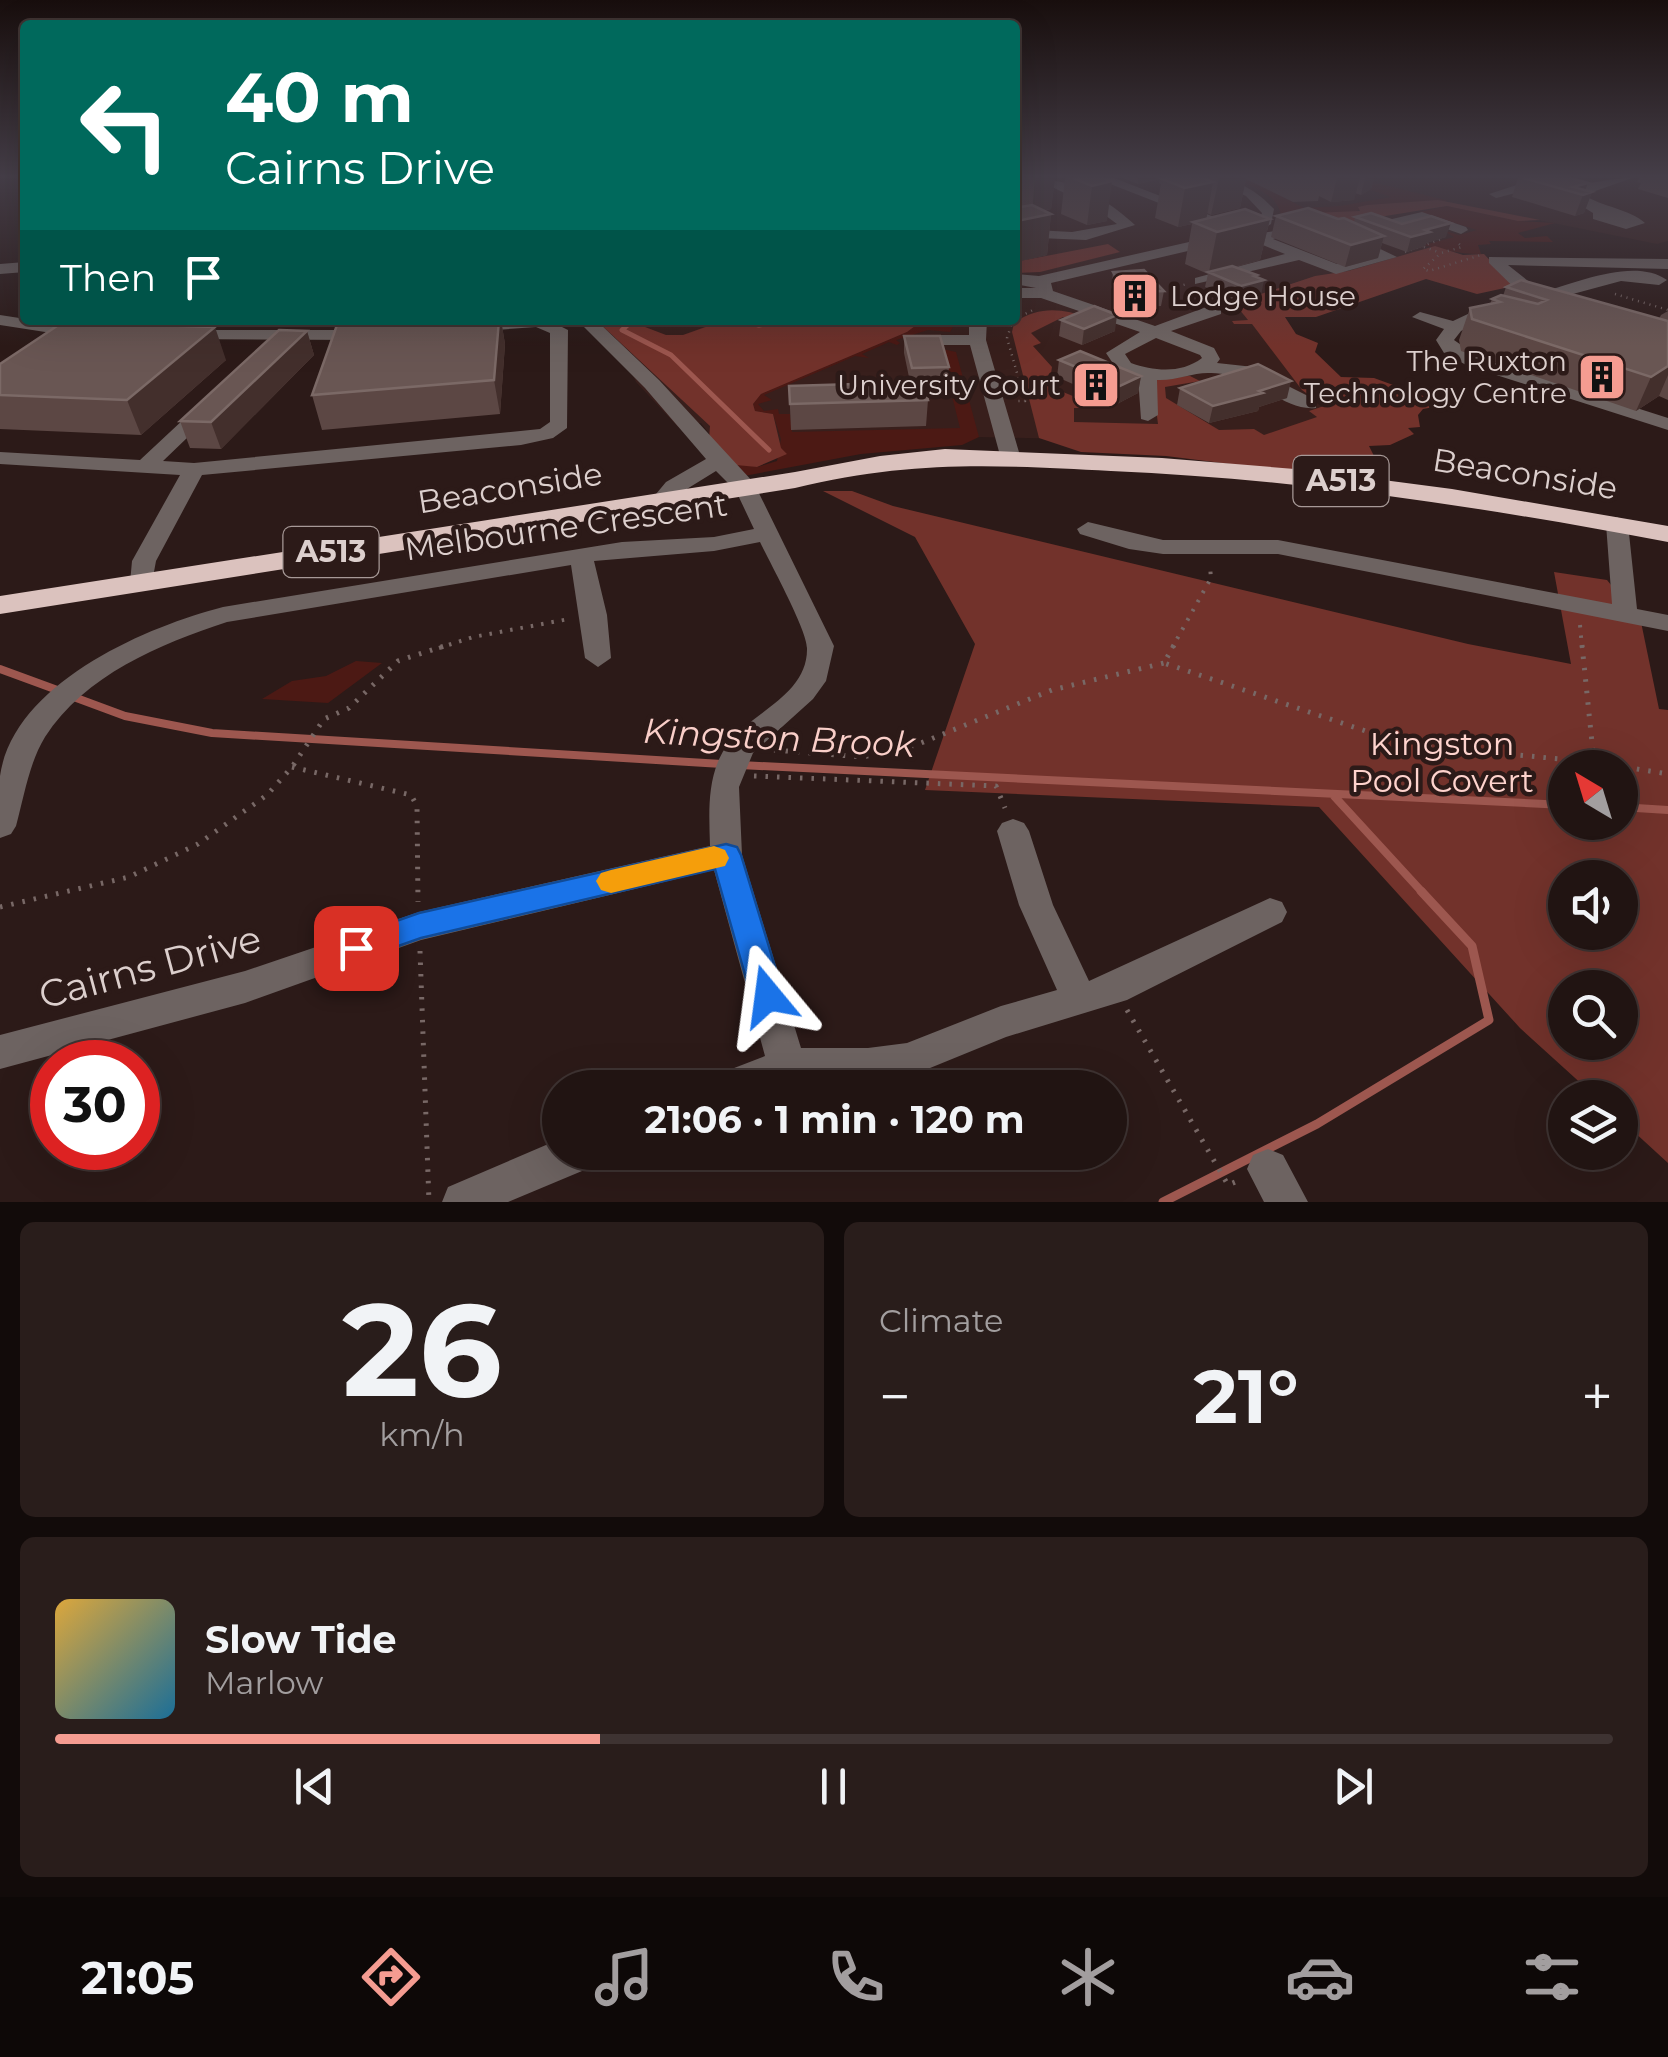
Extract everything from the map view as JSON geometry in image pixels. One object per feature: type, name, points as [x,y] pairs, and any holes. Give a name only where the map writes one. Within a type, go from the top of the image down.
[{"type":"highway","name":"Beaconside","points":[[0,606],[795,480],[979,468],[1011,458],[1188,465],[1290,474],[1668,534]]},
{"type":"street","points":[[1020,236],[1101,234]]},
{"type":"street","points":[[1102,234],[1148,256]]},
{"type":"street","points":[[1020,292],[1243,234]]},
{"type":"street","points":[[1268,234],[1258,238],[1345,270],[1389,257],[1340,234]]},
{"type":"street","points":[[1224,239],[1315,273]]},
{"type":"street","points":[[1540,298],[1508,274],[1482,245],[1668,252]]},
{"type":"street","points":[[1559,247],[1576,274]]},
{"type":"street","points":[[1201,281],[1300,255]]},
{"type":"street","points":[[1492,257],[1576,274]]},
{"type":"street","points":[[1508,274],[1666,278]]},
{"type":"street","points":[[1576,274],[1540,298],[1498,306],[1455,327],[1446,344],[1463,357],[1646,420],[1668,424]]},
{"type":"street","points":[[1020,281],[1208,352],[1211,360],[1206,366]]},
{"type":"street","points":[[1215,310],[1115,354],[1124,366],[1147,373],[1182,373],[1206,366],[1229,373],[1256,372],[1270,384],[1310,404]]},
{"type":"street","points":[[1420,317],[1455,327]]},
{"type":"street","points":[[26,325],[94,333]]},
{"type":"street","points":[[449,329],[495,325]]},
{"type":"street","points":[[0,458],[194,470],[546,434],[560,424],[560,334],[550,325]]},
{"type":"street","points":[[591,325],[652,384],[746,488],[815,629],[821,660],[803,692],[731,770],[726,855],[787,1065]]},
{"type":"street","points":[[940,340],[978,330],[1011,458]]},
{"type":"street","points":[[29,348],[58,331]]},
{"type":"street","points":[[169,335],[275,344],[378,334]]},
{"type":"street","points":[[1147,373],[1148,414]]},
{"type":"street","points":[[144,466],[227,388]]},
{"type":"street","points":[[662,500],[674,487],[718,461]]},
{"type":"street","points":[[142,582],[144,561],[194,470]]},
{"type":"street","points":[[1617,524],[1626,614]]},
{"type":"street","points":[[1088,530],[1129,542],[1200,548],[1278,547],[1668,622]]},
{"type":"street","name":"Melbourne Crescent","points":[[0,826],[32,733],[56,705],[92,675],[142,643],[223,615],[581,556],[643,547],[714,544],[768,533]]},
{"type":"street","points":[[581,556],[594,615],[598,658]]},
{"type":"street","points":[[1014,831],[1036,905],[1097,994]]},
{"type":"street","name":"Cairns Drive","points":[[0,1052],[245,987],[419,926],[726,855]]},
{"type":"street","points":[[775,1070],[787,1065],[868,1066],[908,1060],[1001,1022],[1097,994],[1270,912]]},
{"type":"street","points":[[463,1202],[542,1166]]},
{"type":"path","points":[[1349,234],[1408,252],[1447,242]]},
{"type":"path","points":[[1441,253],[1422,245],[1456,236],[1462,246],[1441,253],[1423,269],[1429,271],[1471,257],[1492,257]]},
{"type":"path","points":[[1576,274],[1668,310]]},
{"type":"path","points":[[1011,325],[1007,338],[1025,401],[1015,401]]},
{"type":"path","points":[[1164,663],[1211,578]]},
{"type":"path","points":[[1578,605],[1593,750]]},
{"type":"path","points":[[0,907],[129,877],[237,818],[268,795],[324,719],[349,708],[398,661],[473,637],[594,615]]},
{"type":"path","points":[[731,770],[864,757],[916,745],[1052,690],[1164,663],[1406,746],[1548,758]]},
{"type":"path","points":[[292,767],[411,795],[417,806],[429,1202]]},
{"type":"path","points":[[1638,769],[1668,774]]},
{"type":"path","points":[[731,770],[996,786],[1014,831]]},
{"type":"path","points":[[1097,994],[1214,1157],[1228,1185]]},
{"type":"shaded area","points":[[1020,234],[1490,234],[1279,309],[1369,446],[979,437],[884,439],[730,461],[701,423],[678,427],[636,382],[609,325],[1020,325]]},
{"type":"shaded area","points":[[1449,234],[1547,236],[1553,242],[1489,241],[1491,244],[1478,245],[1481,254],[1424,245],[1454,237]]},
{"type":"shaded area","points":[[1608,234],[1668,234],[1668,241],[1657,244]]},
{"type":"shaded area","points":[[916,325],[954,325],[950,332],[928,330],[896,340],[900,343],[897,345],[889,342],[862,354],[869,358],[855,356],[764,395],[772,400],[758,404],[764,411],[778,409],[779,414],[790,414],[792,432],[960,428],[951,392],[939,392],[936,387],[895,385],[948,383],[938,348],[956,352],[979,437],[962,445],[861,454],[744,476],[729,461],[757,467],[777,461],[781,439],[773,414],[755,411],[753,404],[761,394]]},
{"type":"shaded area","points":[[356,661],[382,663],[328,703],[262,699],[292,681],[326,676]]},
{"type":"green space","points":[[1108,244],[1120,252],[1040,272],[1020,273],[1020,261]]},
{"type":"green space","points":[[1435,246],[1463,255],[1484,254],[1514,286],[1477,294],[1426,279],[1316,317],[1285,317],[1296,334],[1318,343],[1315,352],[1341,377],[1374,378],[1437,401],[1439,406],[1423,409],[1418,415],[1420,427],[1408,428],[1414,434],[1390,445],[1369,446],[1388,484],[1166,456],[1081,452],[1039,438],[1012,332],[1023,317],[1050,310],[1088,318],[1085,325],[1063,317],[1031,333],[1041,343],[1033,346],[1052,367],[1050,380],[1063,392],[1090,403],[1090,408],[1074,408],[1074,422],[1158,424],[1152,377],[1190,376],[1200,381],[1165,387],[1166,398],[1219,430],[1254,429],[1264,435],[1317,417],[1309,411],[1324,406],[1302,390],[1252,324],[1234,324],[1232,321],[1248,320],[1239,309],[1247,305],[1237,302],[1315,276],[1348,271]]},
{"type":"green space","points":[[601,325],[640,325],[666,335],[683,335],[711,325],[916,325],[761,394],[753,404],[755,411],[773,414],[781,448],[787,454],[757,467],[736,465],[709,439],[710,426]]},
{"type":"green space","name":"Kingston Pool Covert","points":[[823,491],[852,491],[893,506],[1468,644],[1571,664],[1554,572],[1607,580],[1641,622],[1659,709],[1668,710],[1668,1163],[1638,1136],[1638,1080],[1577,1080],[1555,1060],[1638,1060],[1638,970],[1548,970],[1548,1053],[1520,1028],[1319,807],[925,790],[975,644],[915,537]]},
{"type":"building","points":[[1323,234],[1384,236],[1351,245]]},
{"type":"building","points":[[1232,266],[1264,280],[1241,286],[1208,272]]},
{"type":"building","points":[[1144,270],[1164,291],[1132,292],[1120,285],[1113,272]]},
{"type":"building","points":[[1521,280],[1668,321],[1668,366],[1651,377],[1472,319],[1470,308],[1500,302],[1492,299],[1501,295],[1538,304],[1547,300],[1506,287]]},
{"type":"building","points":[[1094,306],[1117,315],[1084,329],[1061,320]]},
{"type":"building","points":[[58,325],[215,327],[127,400],[0,395],[0,364]]},
{"type":"building","points":[[337,325],[499,325],[494,380],[312,395]]},
{"type":"building","points":[[279,330],[307,331],[211,422],[180,421]]},
{"type":"building","points":[[904,336],[940,336],[949,367],[912,368]]},
{"type":"building","points":[[1080,351],[1141,376],[1120,386],[1076,371],[1081,369],[1059,360]]},
{"type":"building","points":[[1258,364],[1291,381],[1213,406],[1180,388]]},
{"type":"building","points":[[923,382],[928,400],[790,404],[789,386]]},
{"type":"waterway","points":[[628,325],[622,330],[671,355],[769,450]]},
{"type":"waterway","name":"Kingston Brook","points":[[0,669],[60,691]]},
{"type":"waterway","name":"Kingston Brook","points":[[71,696],[125,716],[212,733],[722,764]]},
{"type":"waterway","name":"Kingston Brook","points":[[740,765],[1548,804]]},
{"type":"waterway","points":[[1334,796],[1423,893]]},
{"type":"waterway","name":"Kingston Brook","points":[[1638,808],[1668,810]]},
{"type":"waterway","points":[[1163,1202],[1317,1124],[1489,1020],[1472,946],[1421,891]]},
{"type":"slow traffic","points":[[611,881],[714,858]]},
{"type":"place","name":"Lodge House","points":[[1135,296]]},
{"type":"place","name":"The Ruxton Technology Centre","points":[[1602,377]]},
{"type":"place","name":"University Court","points":[[1096,385]]},
{"type":"route","points":[[356,948],[419,926],[726,855],[768,996]]}]
